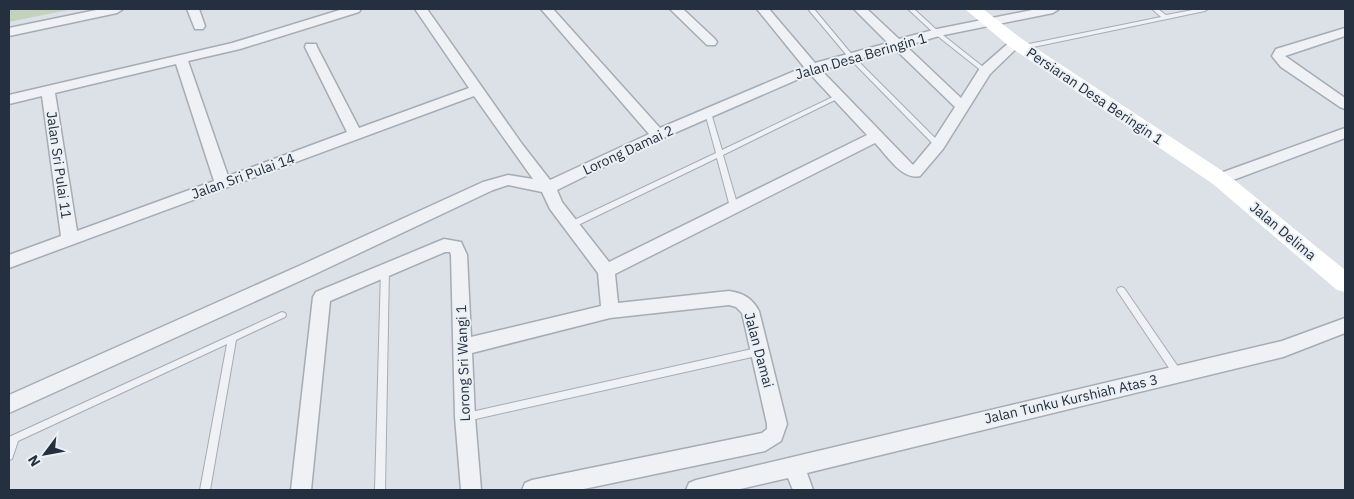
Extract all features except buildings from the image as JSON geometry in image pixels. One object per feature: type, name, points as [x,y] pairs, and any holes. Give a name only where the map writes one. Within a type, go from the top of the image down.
[{"type":"main road","name":"Persiaran Desa Beringin 1","points":[[973,9],[1019,45],[1220,179]]},
{"type":"main road","name":"Jalan Delima","points":[[1220,179],[1345,283]]},
{"type":"street","points":[[9,32],[117,9]]},
{"type":"street","points":[[193,9],[199,26]]},
{"type":"street","points":[[9,98],[235,46],[325,13],[355,9]]},
{"type":"street","points":[[421,9],[517,148],[548,188],[555,205],[606,271],[610,311]]},
{"type":"street","points":[[547,9],[658,135]]},
{"type":"street","points":[[676,9],[711,42]]},
{"type":"street","points":[[763,9],[812,68],[908,169],[915,172],[938,145],[985,71],[1019,45]]},
{"type":"street","points":[[860,9],[897,46],[963,106]]},
{"type":"street","name":"Jalan Desa Beringin 1","points":[[708,113],[812,68],[897,46],[937,33],[1053,9]]},
{"type":"street","points":[[1345,32],[1281,52],[1278,56],[1286,64],[1345,104]]},
{"type":"street","points":[[311,48],[356,135]]},
{"type":"street","points":[[181,59],[223,184]]},
{"type":"street","name":"Jalan Sri Pulai 11","points":[[48,90],[70,240]]},
{"type":"street","name":"Jalan Sri Pulai 14","points":[[9,262],[477,90]]},
{"type":"street","name":"Lorong Damai 2","points":[[548,188],[708,113]]},
{"type":"street","points":[[1220,179],[1345,132]]},
{"type":"street","points":[[606,271],[876,136]]},
{"type":"street","points":[[9,404],[488,186],[508,180],[548,188]]},
{"type":"street","name":"Lorong Sri Wangi 1","points":[[385,269],[444,244],[455,247],[459,255],[465,417],[471,490]]},
{"type":"street","points":[[301,490],[322,297],[385,269]]},
{"type":"street","name":"Jalan Damai","points":[[463,347],[610,311],[729,298],[738,299],[746,304],[750,311],[777,424],[777,432],[772,438],[765,442],[532,490]]},
{"type":"street","name":"Jalan Tunku Kurshiah Atas 3","points":[[700,490],[794,465],[1283,348],[1345,325]]},
{"type":"street","points":[[794,465],[803,490]]},
{"type":"lane","points":[[811,9],[852,58],[938,145]]},
{"type":"lane","points":[[911,9],[937,33],[985,71]]},
{"type":"lane","points":[[1155,9],[1165,17]]},
{"type":"lane","points":[[1019,45],[1205,9]]},
{"type":"lane","points":[[571,225],[839,96]]},
{"type":"lane","points":[[708,113],[718,155],[734,207]]},
{"type":"lane","points":[[380,490],[385,269]]},
{"type":"lane","points":[[1121,290],[1178,374]]},
{"type":"lane","points":[[9,456],[12,440],[282,315]]},
{"type":"lane","points":[[205,490],[232,339]]},
{"type":"lane","points":[[465,417],[761,351]]},
{"type":"green space","points":[[9,9],[73,9],[9,22]]}]
